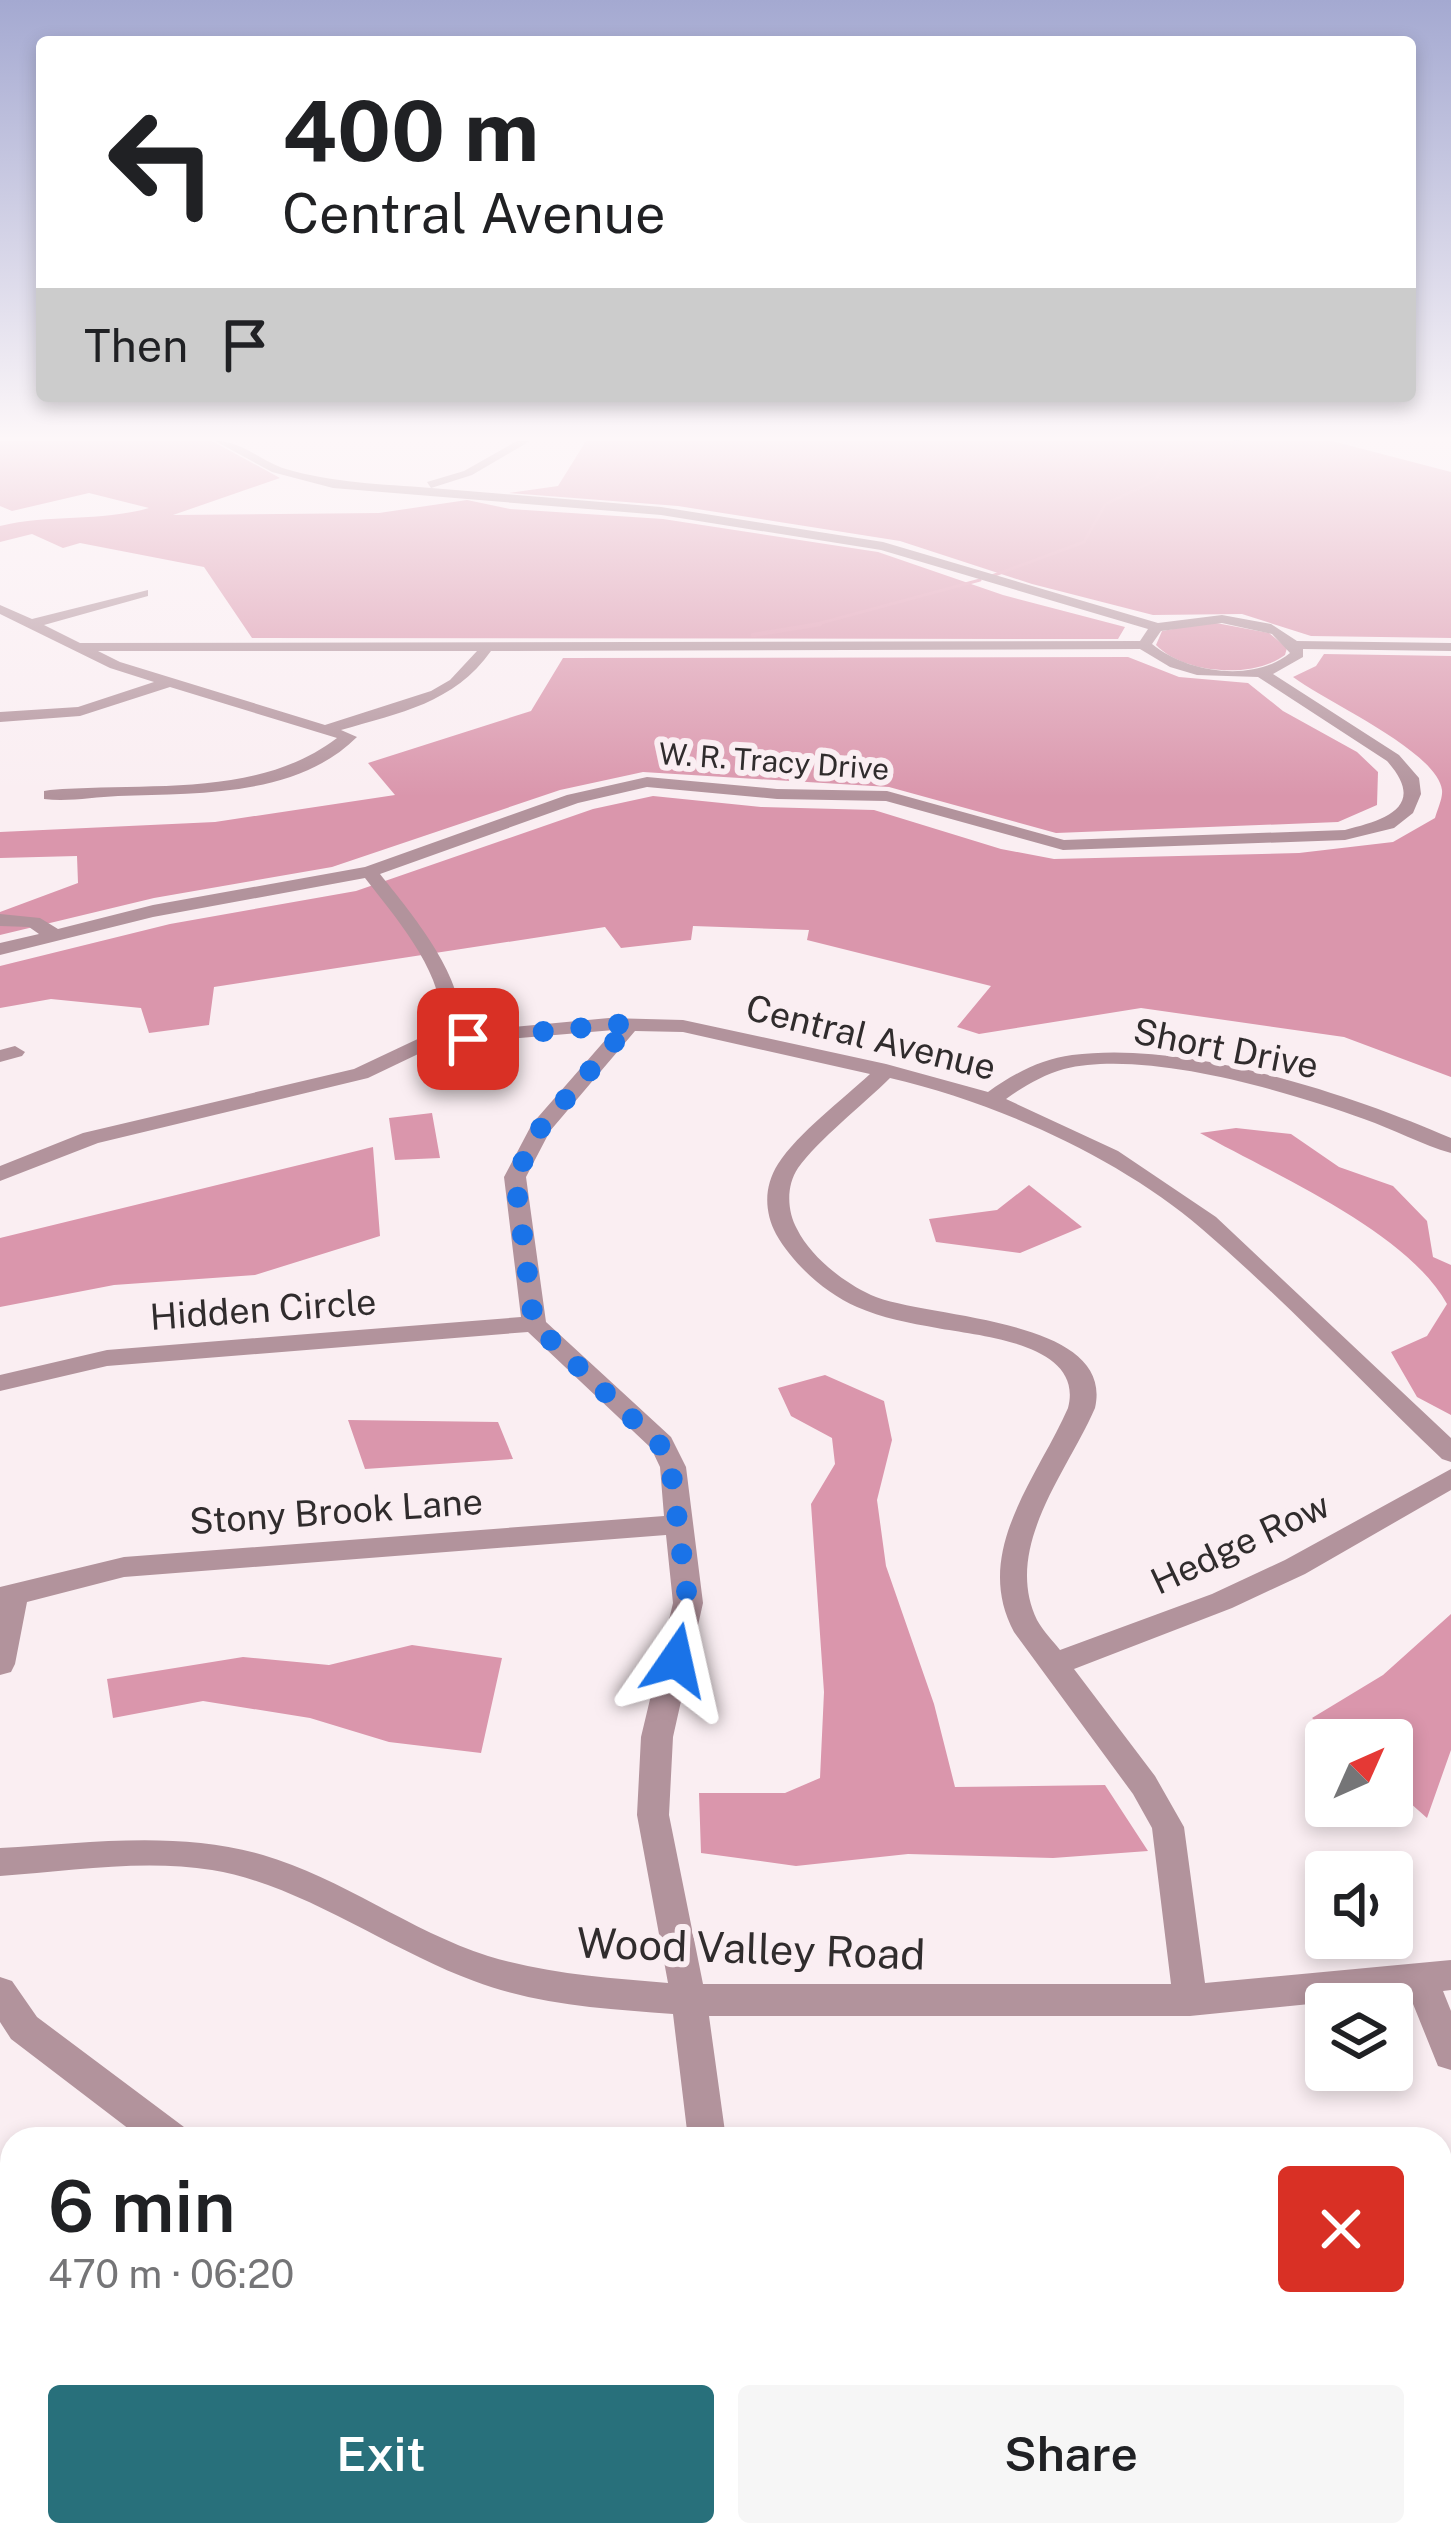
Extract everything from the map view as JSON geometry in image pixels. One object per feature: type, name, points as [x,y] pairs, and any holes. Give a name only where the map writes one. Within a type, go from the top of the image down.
[{"type":"street","points":[[930,560],[1156,627],[1197,619],[1247,622],[1297,645],[1451,647]]},
{"type":"street","points":[[32,624],[143,593]]},
{"type":"street","points":[[0,609],[75,647],[166,682],[349,737],[299,766],[254,780],[50,795]]},
{"type":"street","points":[[1144,645],[1156,627]]},
{"type":"street","points":[[75,647],[1144,645],[1186,668],[1260,672],[1292,662],[1297,645]]},
{"type":"street","points":[[326,729],[450,689],[469,677],[485,649]]},
{"type":"street","name":"W. R. Tracy Drive","points":[[0,949],[54,934],[369,872],[572,799],[646,782],[777,794],[887,796],[1063,845],[1318,838],[1371,830],[1400,817],[1413,794],[1403,767],[1260,672]]},
{"type":"street","points":[[0,717],[80,711],[166,682]]},
{"type":"street","points":[[369,872],[419,939],[455,1014],[452,1031],[440,1040]]},
{"type":"street","points":[[0,920],[33,922],[54,934]]},
{"type":"street","points":[[631,1023],[540,1129],[515,1177],[534,1324],[662,1442],[673,1467],[688,1603],[657,1737],[653,1815],[689,2000],[705,2127]]},
{"type":"street","name":"Central Avenue","points":[[0,1174],[91,1138],[361,1074],[440,1040],[631,1023],[702,1028],[886,1070],[991,1100],[1110,1156],[1208,1222],[1451,1453]]},
{"type":"street","name":"Short Drive","points":[[991,1100],[1018,1080],[1050,1066],[1133,1060],[1327,1101],[1451,1146]]},
{"type":"street","points":[[886,1070],[789,1164],[779,1184],[778,1216],[808,1264],[857,1300],[901,1316],[1037,1342],[1075,1369],[1083,1403],[1042,1480],[1016,1547],[1014,1599],[1024,1624],[1144,1785],[1168,1827],[1190,2000]]},
{"type":"street","name":"Hidden Circle","points":[[0,1383],[106,1358],[534,1324]]},
{"type":"street","name":"Hedge Row","points":[[1055,1664],[1222,1601],[1295,1567],[1451,1478]]},
{"type":"street","name":"Stony Brook Lane","points":[[7,1596],[124,1567],[681,1524]]},
{"type":"street","points":[[0,1664],[7,1596]]},
{"type":"street","name":"Wood Valley Road","points":[[0,1862],[94,1852],[210,1856],[262,1868],[326,1893],[482,1969],[569,1990],[689,2000],[1190,2000],[1436,1976]]},
{"type":"street","points":[[1436,1976],[1451,2054]]},
{"type":"street","points":[[0,1992],[24,2028],[155,2127]]},
{"type":"shaded area","points":[[167,560],[901,560],[1003,595],[1125,627],[1118,639],[252,638],[204,567]]},
{"type":"shaded area","points":[[958,560],[1451,560],[1451,638],[1311,636],[1242,614],[1153,615]]},
{"type":"shaded area","points":[[1211,622],[1269,633],[1287,648],[1285,655],[1255,668],[1219,670],[1183,662],[1156,645],[1162,631]]},
{"type":"shaded area","points":[[1324,654],[1451,656],[1451,1077],[1344,1037],[1141,1008],[979,1034],[957,1027],[991,986],[807,940],[809,930],[693,926],[691,940],[621,948],[605,927],[214,987],[209,1025],[149,1033],[141,1008],[51,999],[0,1008],[0,966],[170,924],[356,891],[593,809],[653,796],[761,807],[874,810],[1001,849],[1054,859],[1299,853],[1393,842],[1435,818],[1442,790],[1421,759],[1293,677],[1316,666]]},
{"type":"shaded area","points":[[1128,657],[1179,677],[1248,683],[1283,711],[1357,752],[1378,772],[1377,805],[1338,822],[1056,833],[889,787],[643,772],[560,790],[332,867],[154,898],[0,935],[0,912],[78,883],[77,856],[0,858],[0,832],[215,822],[395,795],[368,763],[531,711],[563,658]]},
{"type":"shaded area","points":[[432,1113],[440,1158],[395,1160],[389,1118]]},
{"type":"shaded area","points":[[1236,1128],[1291,1134],[1339,1167],[1393,1186],[1427,1221],[1433,1257],[1451,1265],[1451,1415],[1417,1397],[1391,1352],[1427,1336],[1447,1304],[1428,1277],[1402,1252],[1336,1206],[1200,1133]]},
{"type":"shaded area","points":[[373,1147],[380,1236],[255,1275],[114,1285],[0,1307],[0,1238]]},
{"type":"shaded area","points":[[1029,1185],[1082,1227],[1020,1253],[936,1242],[929,1219],[997,1210]]},
{"type":"shaded area","points":[[825,1375],[884,1401],[892,1440],[877,1500],[886,1566],[934,1704],[955,1787],[1105,1785],[1148,1851],[1053,1858],[908,1854],[796,1866],[701,1853],[699,1793],[785,1793],[820,1778],[824,1692],[811,1504],[835,1464],[832,1438],[791,1416],[778,1388]]},
{"type":"shaded area","points":[[348,1420],[498,1422],[513,1459],[365,1469]]},
{"type":"shaded area","points":[[1451,1614],[1451,1750],[1427,1818],[1413,1806],[1413,1719],[1312,1718],[1383,1675]]},
{"type":"shaded area","points":[[412,1645],[502,1658],[481,1753],[389,1742],[310,1718],[203,1701],[113,1718],[107,1679],[243,1657],[329,1665]]},
{"type":"waterway","points":[[992,576],[1036,560]]},
{"type":"waterway","points":[[813,625],[980,580]]},
{"type":"waterway","points":[[813,625],[820,624]]},
{"type":"waterway","points":[[753,635],[813,625]]},
{"type":"waterway","points":[[806,627],[813,625]]},
{"type":"route","points":[[468,1039],[631,1023],[540,1129],[525,1150],[515,1177],[527,1304],[534,1324],[652,1432],[669,1454],[688,1603],[676,1660]]}]
